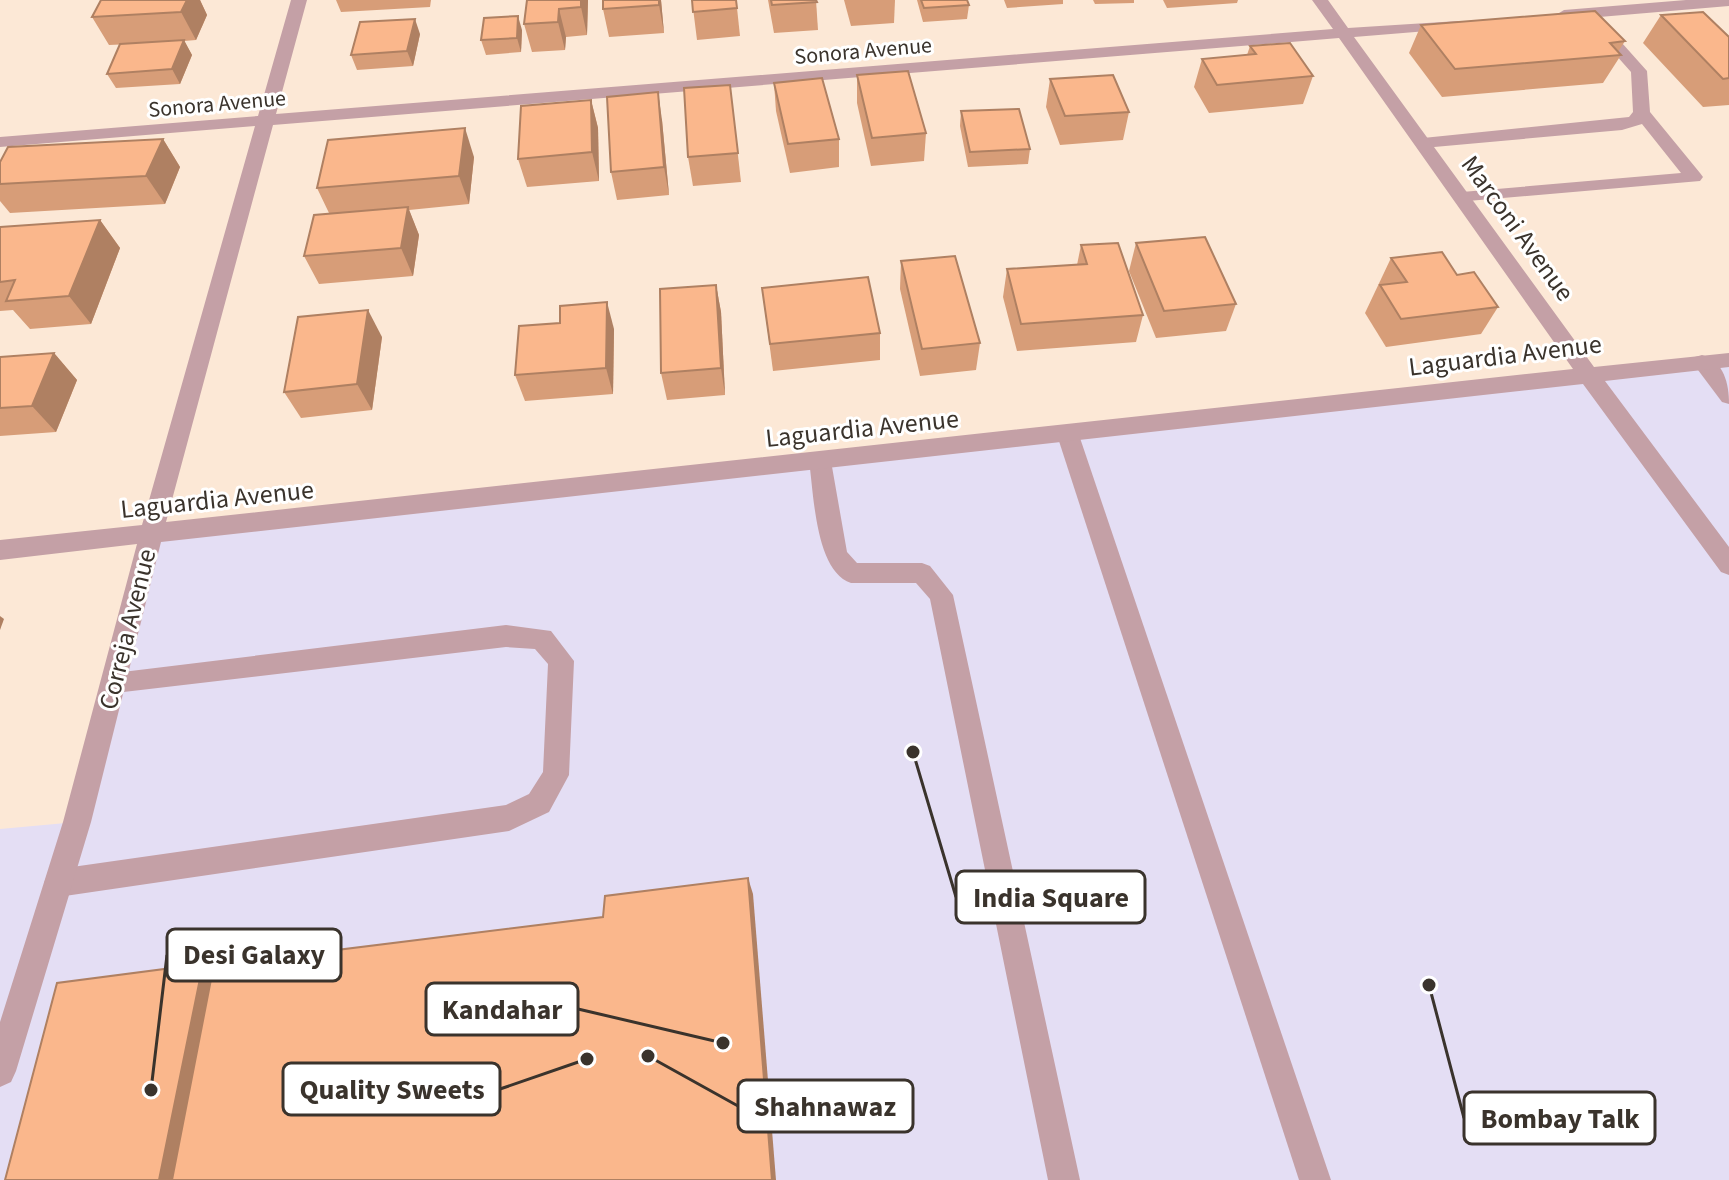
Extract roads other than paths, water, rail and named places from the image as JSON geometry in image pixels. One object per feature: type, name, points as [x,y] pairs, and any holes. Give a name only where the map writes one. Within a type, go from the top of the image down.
[{"type":"street","name":"Correja Avenue","points":[[0,1071],[115,682],[151,535],[299,0]]},
{"type":"street","name":"Marconi Avenue","points":[[1320,0],[1587,373],[1729,565]]},
{"type":"street","points":[[1540,17],[1729,1]]},
{"type":"street","points":[[1462,198],[1694,177],[1642,113],[1639,71],[1586,13]]},
{"type":"street","name":"Sonora Avenue","points":[[0,142],[1464,23]]},
{"type":"street","points":[[1423,143],[1622,125],[1635,121],[1642,113]]},
{"type":"street","name":"Laguardia Avenue","points":[[0,550],[1068,435],[1587,373],[1729,360]]},
{"type":"street","points":[[1702,362],[1729,396]]},
{"type":"street","points":[[1068,435],[1315,1180]]},
{"type":"street","points":[[820,461],[836,555],[851,573],[922,573],[941,595],[1064,1180]]},
{"type":"street","points":[[58,883],[509,818],[539,803],[556,775],[561,661],[542,639],[506,636],[115,682]]},
{"type":"place","name":"India Square","points":[[913,752]]},
{"type":"place","name":"Bombay Talk","points":[[1429,985]]},
{"type":"place","name":"Kandahar","points":[[723,1043]]},
{"type":"place","name":"Shahnawaz","points":[[648,1056]]},
{"type":"place","name":"Quality Sweets","points":[[587,1059]]},
{"type":"place","name":"Desi Galaxy","points":[[151,1090]]}]
